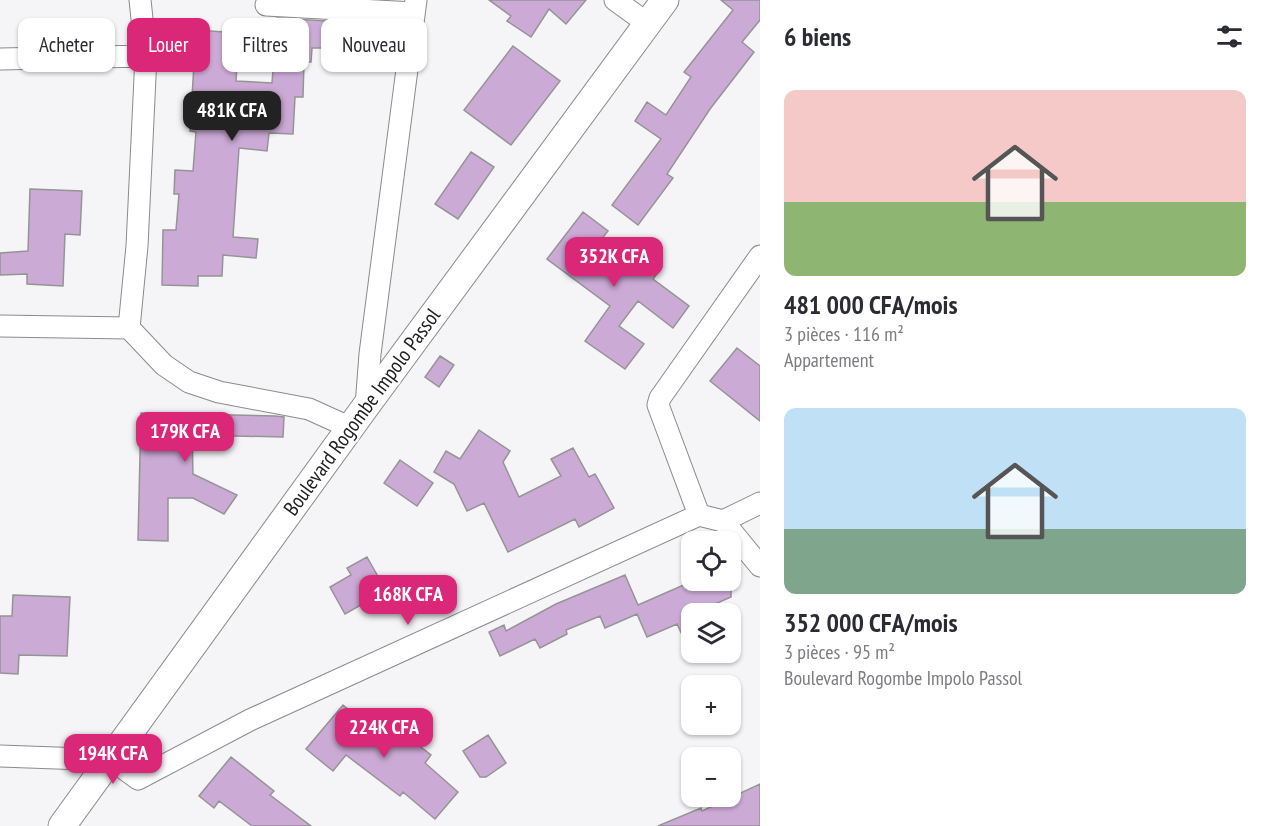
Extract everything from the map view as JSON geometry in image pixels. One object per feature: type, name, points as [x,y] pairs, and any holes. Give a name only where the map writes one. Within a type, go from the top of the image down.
[{"type":"street","points":[[140,0],[142,18]]},
{"type":"street","points":[[615,0],[648,24]]},
{"type":"street","name":"Boulevard Rogombe Impolo Passol","points":[[62,826],[112,760],[366,406],[665,0]]},
{"type":"street","points":[[266,4],[415,7],[370,354],[366,406]]},
{"type":"street","points":[[0,59],[127,57]]},
{"type":"street","points":[[129,328],[137,246],[145,72]]},
{"type":"street","points":[[699,515],[658,405],[660,398],[760,256]]},
{"type":"street","points":[[0,326],[129,328],[164,365],[189,382],[219,392],[309,409],[351,428]]},
{"type":"street","points":[[723,521],[760,503]]},
{"type":"street","points":[[0,756],[112,760],[138,780],[250,720],[699,515],[723,521],[760,566]]},
{"type":"building","points":[[489,0],[586,0],[566,24],[549,9],[531,37],[507,21],[511,16]]},
{"type":"building","points":[[721,0],[760,0],[760,20],[742,42],[754,52],[710,109],[667,174],[673,178],[638,225],[612,205],[661,139],[635,121],[647,102],[666,115],[691,77],[684,72],[733,10]]},
{"type":"building","points":[[309,20],[321,21],[321,48],[312,48],[311,62],[309,62]]},
{"type":"building","points":[[210,31],[222,32],[222,72],[237,72],[236,81],[272,83],[273,72],[304,72],[303,97],[295,97],[293,134],[269,133],[267,151],[239,148],[233,237],[258,239],[256,258],[223,255],[222,276],[198,276],[198,286],[162,285],[163,230],[176,230],[179,194],[174,194],[175,170],[193,171],[196,132],[190,131],[194,72],[210,72]]},
{"type":"building","points":[[513,46],[560,81],[511,145],[464,110]]},
{"type":"building","points":[[471,152],[494,167],[458,219],[435,204]]},
{"type":"building","points":[[30,189],[82,191],[80,235],[65,234],[63,286],[27,284],[27,274],[0,275],[0,253],[28,251]]},
{"type":"building","points":[[583,212],[608,231],[596,246],[625,268],[637,250],[662,267],[653,279],[689,306],[673,328],[638,301],[619,326],[644,344],[625,369],[585,341],[610,306],[547,259]]},
{"type":"building","points":[[737,348],[760,366],[760,421],[710,381]]},
{"type":"building","points":[[440,356],[454,365],[439,387],[425,377]]},
{"type":"building","points":[[141,413],[284,417],[283,437],[192,435],[193,474],[237,495],[224,514],[193,498],[168,498],[168,541],[138,540]]},
{"type":"building","points":[[479,430],[510,451],[503,462],[519,497],[561,476],[551,459],[573,448],[589,477],[595,474],[614,508],[579,527],[575,519],[508,552],[484,503],[467,511],[454,484],[434,472],[446,451],[460,459]]},
{"type":"building","points":[[400,460],[433,483],[417,506],[384,483]]},
{"type":"building","points":[[367,557],[389,596],[369,607],[366,602],[345,614],[330,587],[351,575],[347,568]]},
{"type":"building","points":[[625,575],[638,605],[681,586],[681,591],[731,591],[731,597],[717,603],[681,603],[681,633],[677,624],[647,637],[637,614],[605,628],[600,616],[566,630],[567,634],[540,648],[535,639],[500,656],[489,632],[504,625],[506,631],[556,604]]},
{"type":"building","points":[[13,595],[70,597],[67,656],[19,655],[18,674],[0,673],[0,616],[12,616]]},
{"type":"building","points":[[343,705],[375,731],[384,719],[431,755],[425,763],[458,792],[435,819],[403,792],[400,796],[346,755],[333,771],[306,749]]},
{"type":"building","points":[[488,735],[506,763],[486,777],[480,777],[463,751]]},
{"type":"building","points":[[231,757],[274,791],[270,795],[311,826],[252,826],[219,801],[214,808],[199,796]]},
{"type":"building","points":[[760,784],[760,826],[658,826],[701,808],[702,811],[711,807],[741,807],[741,793]]}]
